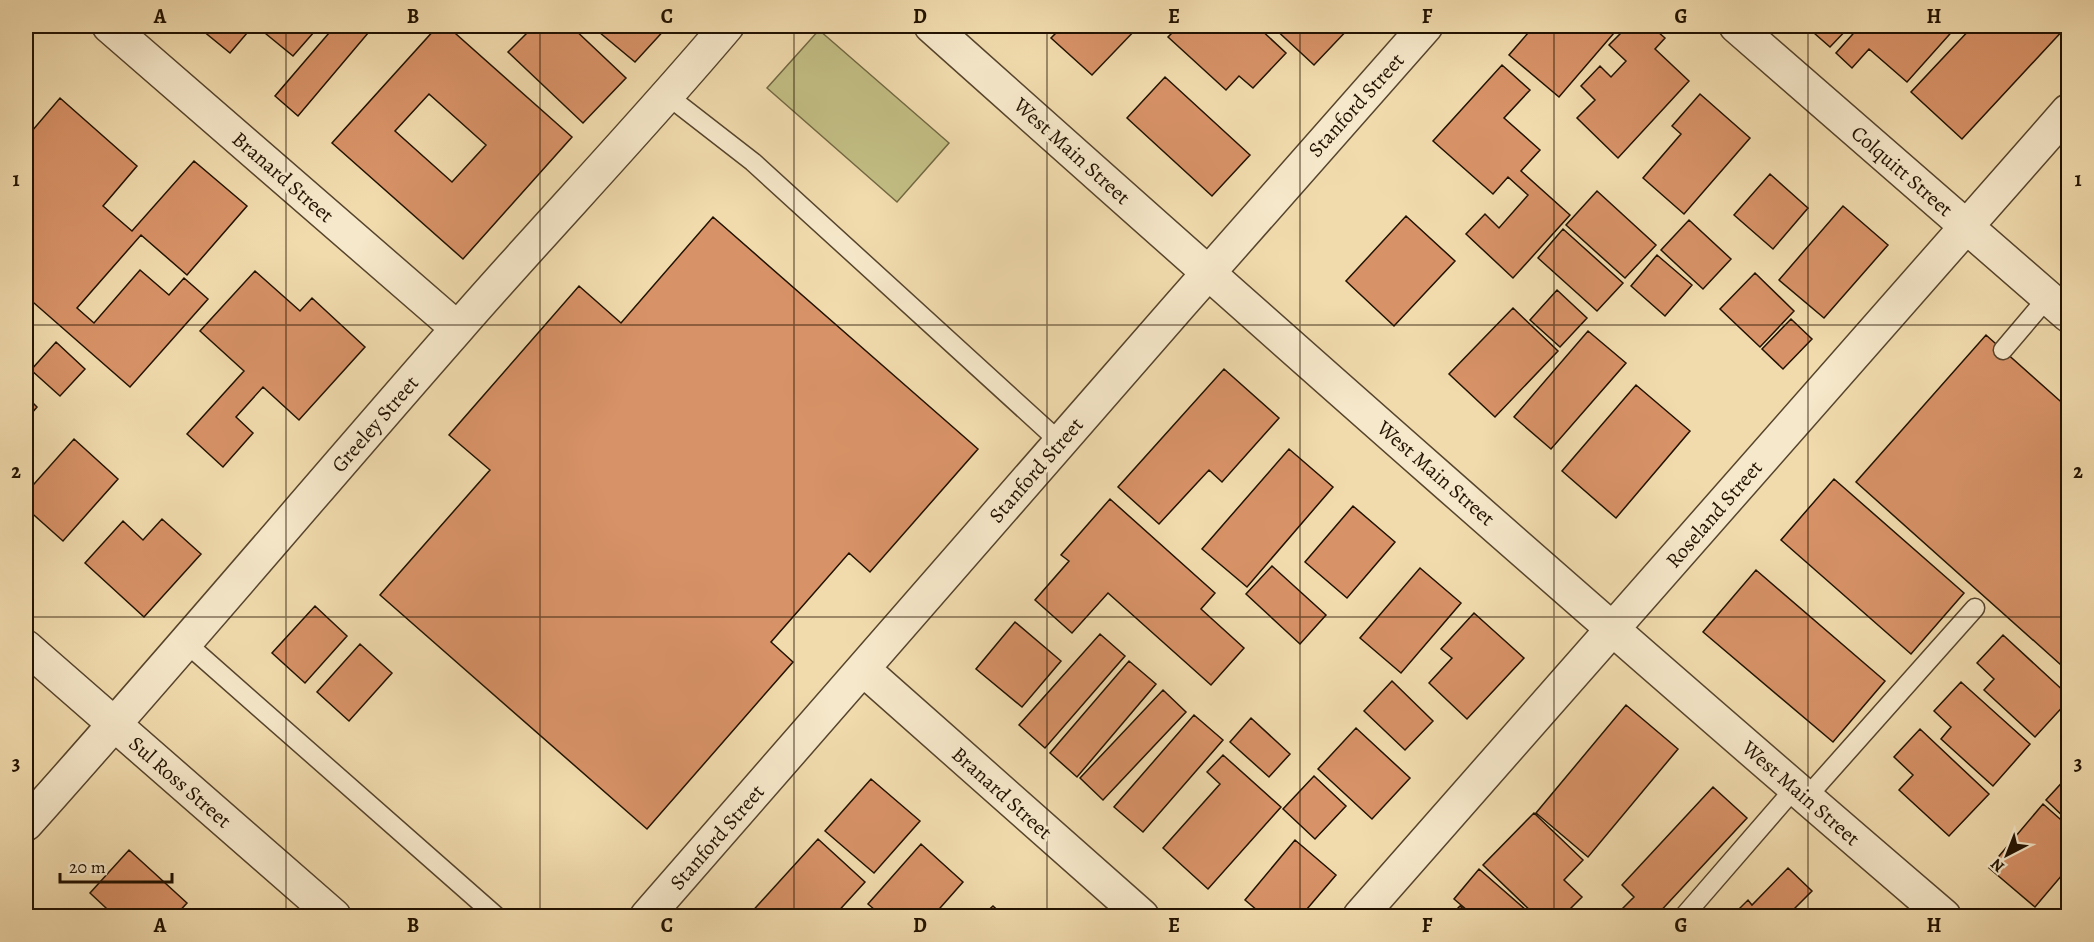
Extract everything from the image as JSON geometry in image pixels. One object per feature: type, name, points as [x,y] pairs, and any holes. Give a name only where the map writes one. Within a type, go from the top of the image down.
[{"type":"street","name":"Branard Street","points":[[109,26],[457,328]]},
{"type":"street","name":"Greeley Street","points":[[26,824],[115,725],[457,328],[668,96],[727,26]]},
{"type":"street","name":"West Main Street","points":[[931,26],[1613,629],[1944,916]]},
{"type":"street","name":"Stanford Street","points":[[655,914],[1060,442],[1426,26]]},
{"type":"street","name":"Colquitt Street","points":[[1736,26],[2058,306]]},
{"type":"street","name":"Roseland Street","points":[[1360,916],[2068,111]]},
{"type":"street","name":"Sul Ross Street","points":[[26,647],[334,916]]},
{"type":"street","name":"Branard Street","points":[[863,669],[1142,916]]},
{"type":"lane","points":[[668,96],[753,162],[1060,442]]},
{"type":"lane","points":[[2003,350],[2058,306]]},
{"type":"lane","points":[[1684,916],[1975,608]]},
{"type":"lane","points":[[186,643],[496,916]]},
{"type":"shaded area","points":[[819,30],[949,143],[897,202],[767,88]]},
{"type":"building","points":[[197,26],[253,26],[230,53]]},
{"type":"building","points":[[263,26],[307,26],[314,32],[293,56],[260,29]]},
{"type":"building","points":[[335,26],[374,26],[298,116],[275,96]]},
{"type":"building","points":[[431,26],[447,26],[572,137],[463,259],[332,143],[435,29]],"holes":[[[429,94],[486,145],[452,182],[395,131]]]},
{"type":"building","points":[[534,26],[571,26],[626,78],[583,123],[508,52]]},
{"type":"building","points":[[605,26],[668,26],[635,62],[599,32]]},
{"type":"building","points":[[1063,26],[1139,26],[1092,75],[1051,38]]},
{"type":"building","points":[[1179,26],[1257,26],[1286,53],[1253,88],[1239,76],[1226,90],[1168,37]]},
{"type":"building","points":[[1272,26],[1351,26],[1314,65]]},
{"type":"building","points":[[1534,26],[1620,26],[1559,97],[1509,55]]},
{"type":"building","points":[[1628,26],[1651,26],[1665,38],[1655,49],[1689,81],[1618,158],[1577,118],[1595,100],[1581,86],[1600,66],[1611,77],[1626,61],[1609,45]]},
{"type":"building","points":[[1806,26],[1850,26],[1830,47]]},
{"type":"building","points":[[1860,26],[1957,26],[1907,82],[1869,49],[1852,68],[1836,53]]},
{"type":"building","points":[[1973,26],[2066,27],[1962,139],[1911,92]]},
{"type":"building","points":[[1502,65],[1530,90],[1504,118],[1540,150],[1521,171],[1570,215],[1513,278],[1466,234],[1485,214],[1499,228],[1528,195],[1508,177],[1493,194],[1433,141]]},
{"type":"building","points":[[1165,77],[1250,155],[1212,196],[1127,118]]},
{"type":"building","points":[[1700,94],[1750,138],[1684,214],[1643,178],[1681,134],[1672,126]]},
{"type":"building","points":[[60,98],[137,166],[103,206],[132,231],[194,161],[247,206],[187,275],[141,235],[77,308],[94,323],[140,270],[169,295],[184,278],[208,299],[130,387],[26,296],[26,138]]},
{"type":"building","points":[[1770,174],[1808,208],[1773,249],[1734,215]]},
{"type":"building","points":[[1597,191],[1656,245],[1625,278],[1566,225]]},
{"type":"building","points":[[1843,206],[1888,245],[1824,318],[1779,280]]},
{"type":"building","points":[[1406,216],[1455,261],[1394,326],[1346,281]]},
{"type":"building","points":[[713,217],[978,449],[870,572],[849,553],[771,642],[793,662],[647,829],[380,595],[490,470],[449,435],[579,286],[621,323]]},
{"type":"building","points":[[1689,220],[1731,259],[1703,289],[1661,250]]},
{"type":"building","points":[[1563,229],[1623,283],[1597,311],[1538,258]]},
{"type":"building","points":[[1657,255],[1692,285],[1665,316],[1631,286]]},
{"type":"building","points":[[255,271],[300,311],[312,298],[365,347],[299,420],[263,387],[236,417],[253,433],[223,467],[187,434],[244,371],[200,331]]},
{"type":"building","points":[[1755,273],[1794,311],[1760,347],[1720,309]]},
{"type":"building","points":[[1557,290],[1587,318],[1560,347],[1530,320]]},
{"type":"building","points":[[1513,308],[1558,351],[1495,417],[1449,374]]},
{"type":"building","points":[[1791,319],[1812,339],[1783,369],[1762,349]]},
{"type":"building","points":[[1588,331],[1626,363],[1551,449],[1514,417]]},
{"type":"building","points":[[1986,335],[2068,408],[2068,657],[2061,665],[1856,482]]},
{"type":"building","points":[[56,342],[85,369],[60,396],[31,370]]},
{"type":"building","points":[[1224,369],[1279,418],[1222,482],[1209,470],[1159,524],[1118,487]]},
{"type":"building","points":[[1636,385],[1690,431],[1616,518],[1562,471]]},
{"type":"building","points":[[26,396],[37,407],[26,420]]},
{"type":"building","points":[[74,439],[118,479],[63,541],[26,508],[26,493]]},
{"type":"building","points":[[1289,449],[1333,487],[1247,587],[1202,549]]},
{"type":"building","points":[[1834,479],[1964,593],[1911,654],[1781,540]]},
{"type":"building","points":[[1110,499],[1215,593],[1201,609],[1244,648],[1211,685],[1108,593],[1072,633],[1035,600],[1069,561],[1061,555]]},
{"type":"building","points":[[1353,506],[1395,542],[1347,598],[1305,562]]},
{"type":"building","points":[[162,519],[201,554],[144,617],[85,563],[123,521],[143,540]]},
{"type":"building","points":[[1272,566],[1326,615],[1300,644],[1246,594]]},
{"type":"building","points":[[1420,568],[1461,603],[1401,673],[1360,638]]},
{"type":"building","points":[[1756,570],[1885,681],[1833,742],[1703,632]]},
{"type":"building","points":[[315,606],[347,636],[305,683],[272,653]]},
{"type":"building","points":[[1474,613],[1524,658],[1467,719],[1429,683],[1452,658],[1441,649]]},
{"type":"building","points":[[1015,622],[1061,661],[1022,707],[976,669]]},
{"type":"building","points":[[1100,634],[1125,656],[1045,748],[1019,725]]},
{"type":"building","points":[[2003,635],[2068,695],[2068,701],[2035,737],[1984,690],[1994,679],[1977,663]]},
{"type":"building","points":[[360,644],[392,673],[349,721],[317,692]]},
{"type":"building","points":[[1129,661],[1156,684],[1077,777],[1050,753]]},
{"type":"building","points":[[1392,681],[1433,721],[1405,750],[1364,711]]},
{"type":"building","points":[[1961,682],[2030,744],[1993,786],[1941,739],[1951,727],[1934,711]]},
{"type":"building","points":[[1163,690],[1186,712],[1103,800],[1080,778]]},
{"type":"building","points":[[1626,705],[1678,749],[1588,857],[1536,813]]},
{"type":"building","points":[[1194,715],[1223,740],[1143,832],[1114,807]]},
{"type":"building","points":[[1251,718],[1290,754],[1269,777],[1230,742]]},
{"type":"building","points":[[1356,728],[1410,778],[1372,819],[1318,769]]},
{"type":"building","points":[[1920,729],[1989,794],[1949,836],[1899,790],[1913,775],[1894,757]]},
{"type":"building","points":[[1223,755],[1281,807],[1208,889],[1163,848],[1220,784],[1207,772]]},
{"type":"building","points":[[1314,776],[1346,806],[1315,839],[1283,809]]},
{"type":"building","points":[[2068,776],[2068,821],[2046,800]]},
{"type":"building","points":[[871,779],[920,821],[874,873],[825,831]]},
{"type":"building","points":[[1713,787],[1747,818],[1656,916],[1615,916],[1634,897],[1622,885]]},
{"type":"building","points":[[2043,804],[2068,826],[2068,868],[2035,907],[1989,868]]},
{"type":"building","points":[[1534,813],[1583,860],[1564,880],[1582,897],[1563,916],[1536,916],[1483,865]]},
{"type":"building","points":[[818,839],[865,882],[834,916],[748,916]]},
{"type":"building","points":[[1295,840],[1336,875],[1301,916],[1264,916],[1245,900]]},
{"type":"building","points":[[921,844],[963,882],[933,916],[882,916],[868,904]]},
{"type":"building","points":[[129,850],[187,903],[175,916],[98,916],[106,908],[90,893]]},
{"type":"building","points":[[1788,868],[1812,891],[1787,916],[1732,916],[1748,900],[1752,905]]},
{"type":"building","points":[[1479,869],[1533,916],[1474,916],[1454,899]]},
{"type":"building","points":[[993,906],[1004,916],[982,916]]},
{"type":"building","points":[[1460,906],[1471,916],[1450,916]]}]
